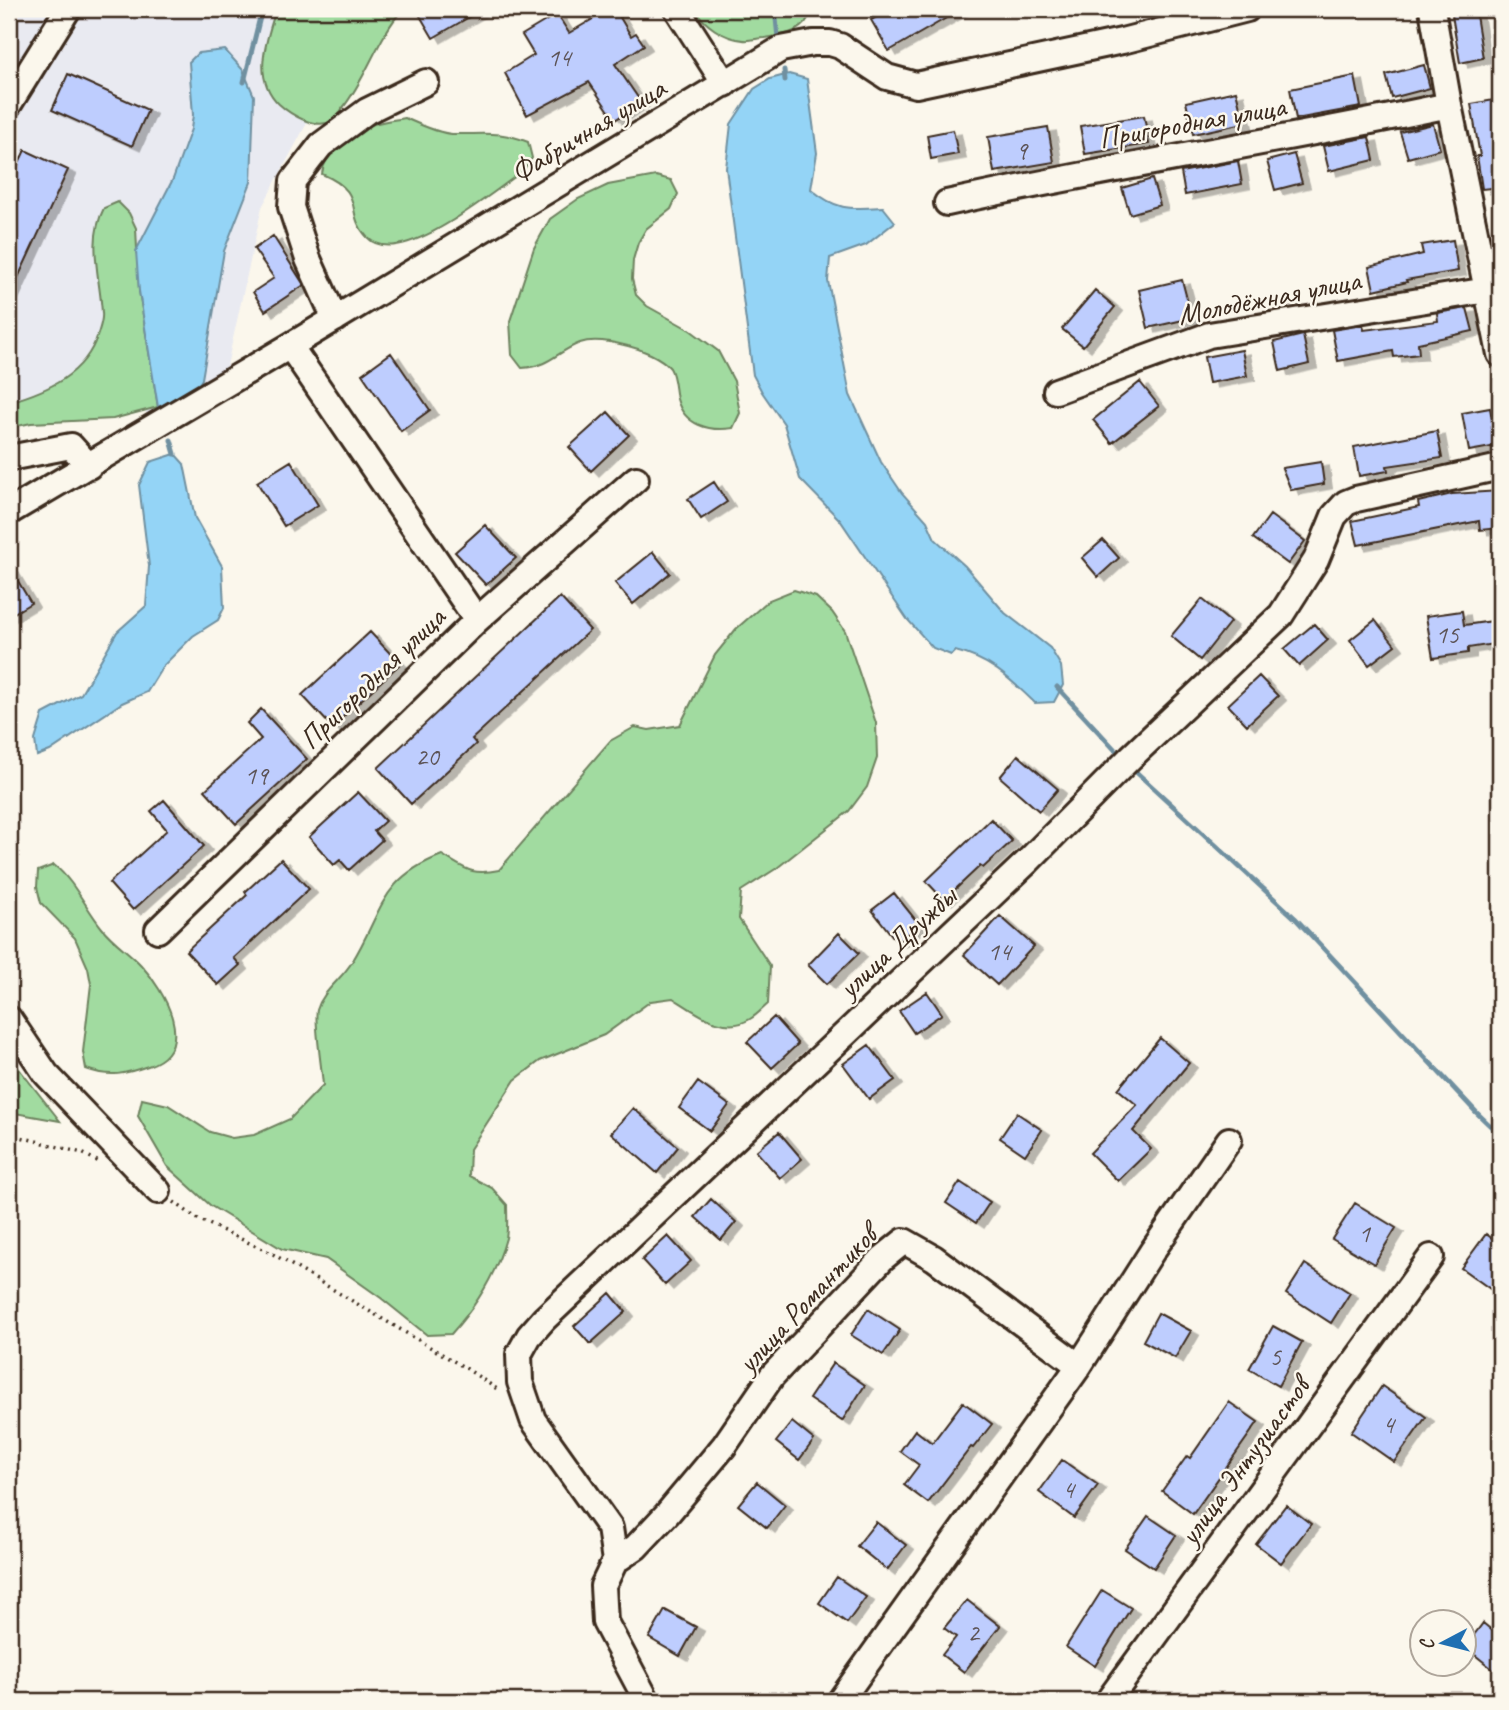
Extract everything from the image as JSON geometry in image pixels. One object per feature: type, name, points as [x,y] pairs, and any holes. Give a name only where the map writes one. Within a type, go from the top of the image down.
[{"type":"street","points":[[9,104],[68,9]]},
{"type":"street","points":[[677,9],[725,84]]},
{"type":"street","name":"Фабричная улица","points":[[9,512],[290,346],[781,49],[821,43],[840,46],[887,77],[916,85],[1122,41],[1247,9]]},
{"type":"street","points":[[1432,9],[1449,105],[1494,289],[1500,354]]},
{"type":"street","points":[[335,319],[309,259],[291,207],[293,181],[321,145],[358,118],[426,82]]},
{"type":"street","name":"Пригородная улица","points":[[947,203],[1067,176],[1360,124],[1449,105]]},
{"type":"street","name":"Молодёжная улица","points":[[1056,391],[1209,335],[1494,289]]},
{"type":"street","points":[[290,346],[477,620]]},
{"type":"street","points":[[9,458],[71,446],[89,466]]},
{"type":"street","name":"улица Дружбы","points":[[615,1561],[610,1528],[533,1420],[520,1382],[519,1354],[529,1336],[1028,861],[1131,757],[1280,615],[1316,560],[1339,509],[1356,499],[1500,467]]},
{"type":"street","name":"Пригородная улица","points":[[158,930],[477,620],[636,479]]},
{"type":"street","points":[[9,1019],[47,1074],[158,1191]]},
{"type":"street","points":[[840,1701],[1079,1366],[1153,1250],[1229,1140]]},
{"type":"street","name":"улица Романтиков","points":[[615,1561],[636,1547],[667,1514],[724,1446],[772,1376],[883,1258],[904,1241],[934,1258],[1079,1366]]},
{"type":"street","name":"улица Энтузиастов","points":[[1108,1701],[1431,1257]]},
{"type":"street","points":[[615,1561],[603,1586],[605,1622],[647,1701]]},
{"type":"path","points":[[9,1134],[82,1153],[103,1164]]},
{"type":"path","points":[[158,1191],[196,1218],[273,1254],[348,1297],[467,1369],[508,1398]]},
{"type":"shaded area","points":[[9,9],[314,9],[315,108],[262,207],[225,375],[151,418],[126,391],[9,409]]},
{"type":"green space","points":[[276,9],[403,9],[386,32],[338,116],[332,121],[319,124],[297,117],[284,108],[270,93],[265,82],[264,58]]},
{"type":"green space","points":[[695,9],[812,9],[805,23],[794,31],[746,40],[728,37],[715,30]]},
{"type":"green space","points":[[405,118],[446,133],[499,134],[518,138],[528,142],[532,158],[523,171],[446,224],[423,237],[401,244],[382,245],[367,237],[360,228],[353,203],[345,189],[322,174],[333,151],[348,138],[375,124]]},
{"type":"green space","points":[[656,176],[671,180],[678,194],[671,209],[646,229],[638,243],[633,260],[632,279],[636,295],[647,306],[690,330],[718,351],[734,381],[740,413],[733,428],[715,429],[691,421],[680,408],[670,368],[639,349],[610,342],[585,342],[540,365],[522,368],[512,355],[510,321],[534,248],[550,219],[578,199],[608,185]]},
{"type":"green space","points":[[118,202],[129,213],[136,228],[139,291],[158,407],[113,419],[31,423],[9,428],[9,402],[37,393],[63,379],[74,371],[92,348],[102,316],[96,233],[104,208]]},
{"type":"green space","points":[[794,590],[816,597],[832,612],[845,631],[876,723],[877,758],[867,787],[849,811],[777,868],[741,891],[739,919],[770,966],[768,1004],[750,1019],[730,1024],[710,1020],[673,998],[651,1001],[604,1035],[540,1061],[515,1080],[470,1149],[469,1176],[492,1188],[507,1205],[506,1238],[497,1265],[484,1289],[451,1334],[427,1335],[326,1259],[282,1249],[211,1206],[167,1166],[138,1116],[142,1099],[168,1105],[210,1132],[232,1138],[254,1135],[290,1119],[323,1085],[317,1024],[320,1003],[352,962],[394,886],[421,864],[442,855],[475,872],[499,870],[610,741],[635,727],[649,730],[680,725],[715,655],[736,629],[769,600]]},
{"type":"green space","points":[[54,865],[68,879],[106,933],[150,976],[167,1003],[174,1033],[172,1047],[163,1058],[148,1066],[118,1074],[86,1069],[83,1052],[91,984],[88,968],[75,938],[41,903],[37,887],[38,871]]},
{"type":"green space","points":[[9,1056],[60,1121],[9,1112]]},
{"type":"water","points":[[225,50],[243,70],[254,96],[251,182],[224,251],[202,379],[195,391],[158,407],[139,291],[136,251],[173,179],[191,129],[193,115],[189,62],[198,53]]},
{"type":"water","points":[[789,74],[807,79],[817,153],[811,189],[844,207],[883,207],[895,222],[866,245],[830,258],[828,281],[850,395],[881,462],[902,493],[927,521],[935,539],[965,566],[1005,613],[1050,648],[1061,666],[1063,685],[1054,702],[1035,703],[1007,678],[979,659],[955,651],[951,655],[933,648],[907,619],[840,520],[800,479],[784,424],[753,375],[726,168],[731,124],[754,89],[770,79]]},
{"type":"water","points":[[175,454],[184,464],[195,518],[222,566],[224,608],[218,620],[193,636],[163,666],[147,692],[122,703],[50,751],[37,756],[35,740],[43,714],[81,694],[117,632],[146,606],[149,566],[139,485],[150,462]]},
{"type":"building","points":[[416,9],[483,9],[433,38]]},
{"type":"building","points":[[610,9],[615,9],[631,36],[636,33],[644,45],[615,64],[641,102],[615,120],[589,82],[527,115],[505,73],[534,55],[522,35],[557,14],[569,33]]},
{"type":"building","points":[[891,9],[962,9],[889,51],[871,20]]},
{"type":"building","points":[[1451,9],[1475,9],[1483,58],[1460,63]]},
{"type":"building","points":[[1424,65],[1430,88],[1392,98],[1386,75]]},
{"type":"building","points":[[68,74],[148,110],[132,146],[52,110]]},
{"type":"building","points":[[1355,76],[1361,107],[1296,119],[1290,89]]},
{"type":"building","points":[[1236,91],[1244,123],[1193,134],[1186,102]]},
{"type":"building","points":[[1500,99],[1500,187],[1482,189],[1477,156],[1480,156],[1471,104]]},
{"type":"building","points":[[1144,116],[1149,144],[1085,154],[1080,126]]},
{"type":"building","points":[[1433,124],[1440,149],[1408,158],[1400,132]]},
{"type":"building","points":[[1048,127],[1054,162],[994,172],[988,137]]},
{"type":"building","points":[[953,130],[958,154],[931,159],[927,135]]},
{"type":"building","points":[[1369,137],[1374,160],[1329,171],[1323,146]]},
{"type":"building","points":[[25,150],[68,170],[9,297],[9,184]]},
{"type":"building","points":[[1294,154],[1302,183],[1275,190],[1267,161]]},
{"type":"building","points":[[1238,161],[1242,184],[1185,195],[1181,172]]},
{"type":"building","points":[[1152,179],[1160,205],[1130,214],[1122,188]]},
{"type":"building","points":[[273,236],[304,285],[265,311],[253,292],[274,278],[254,249]]},
{"type":"building","points":[[1453,240],[1458,271],[1406,280],[1407,282],[1374,290],[1369,267],[1423,254],[1421,245]]},
{"type":"building","points":[[1182,280],[1192,318],[1148,328],[1139,290]]},
{"type":"building","points":[[1095,290],[1115,307],[1083,346],[1062,329]]},
{"type":"building","points":[[1467,308],[1473,331],[1418,343],[1419,354],[1394,357],[1393,351],[1338,361],[1332,330],[1363,325],[1364,330],[1438,321],[1437,313]]},
{"type":"building","points":[[1303,335],[1309,364],[1280,371],[1274,342]]},
{"type":"building","points":[[1242,350],[1247,376],[1209,383],[1204,357]]},
{"type":"building","points":[[391,353],[430,410],[401,431],[362,374]]},
{"type":"building","points":[[1140,382],[1159,406],[1112,443],[1093,420]]},
{"type":"building","points":[[1490,408],[1497,446],[1469,451],[1462,413]]},
{"type":"building","points":[[608,412],[629,435],[591,471],[569,447]]},
{"type":"building","points":[[1437,431],[1442,458],[1387,466],[1388,471],[1359,476],[1354,447]]},
{"type":"building","points":[[291,461],[318,505],[284,526],[257,482]]},
{"type":"building","points":[[1321,462],[1324,484],[1291,490],[1282,468]]},
{"type":"building","points":[[714,482],[727,502],[701,519],[688,499]]},
{"type":"building","points":[[1500,491],[1500,528],[1480,530],[1479,521],[1358,545],[1352,521],[1419,507],[1418,502],[1452,494]]},
{"type":"building","points":[[1270,515],[1305,541],[1288,564],[1253,538]]},
{"type":"building","points":[[485,525],[516,558],[486,585],[455,552]]},
{"type":"building","points":[[1103,540],[1119,558],[1098,577],[1082,558]]},
{"type":"building","points":[[653,552],[670,573],[633,604],[615,583]]},
{"type":"building","points":[[9,566],[31,603],[9,616]]},
{"type":"building","points":[[560,597],[590,630],[472,739],[476,744],[411,804],[378,768]]},
{"type":"building","points":[[1202,599],[1230,622],[1200,660],[1171,636]]},
{"type":"building","points":[[1462,611],[1464,625],[1500,620],[1500,643],[1468,648],[1468,653],[1433,658],[1426,616]]},
{"type":"building","points":[[1375,620],[1395,645],[1369,665],[1350,640]]},
{"type":"building","points":[[1314,624],[1328,640],[1299,666],[1284,649]]},
{"type":"building","points":[[370,632],[400,664],[332,727],[302,695]]},
{"type":"building","points":[[1259,676],[1278,696],[1247,725],[1228,705]]},
{"type":"building","points":[[261,709],[307,759],[236,824],[205,790],[261,739],[247,723]]},
{"type":"building","points":[[1018,755],[1058,789],[1039,811],[1000,777]]},
{"type":"building","points":[[358,792],[385,821],[374,831],[382,840],[349,870],[340,860],[334,865],[309,837]]},
{"type":"building","points":[[164,800],[204,846],[133,910],[109,883],[167,830],[151,811]]},
{"type":"building","points":[[991,819],[1012,841],[944,900],[926,881]]},
{"type":"building","points":[[281,859],[309,889],[234,958],[240,965],[218,985],[186,951],[247,895],[245,892]]},
{"type":"building","points":[[894,893],[919,924],[897,942],[872,910]]},
{"type":"building","points":[[1000,916],[1034,946],[997,985],[964,955]]},
{"type":"building","points":[[839,933],[859,953],[827,984],[808,965]]},
{"type":"building","points":[[927,992],[942,1014],[914,1033],[899,1011]]},
{"type":"building","points":[[774,1017],[798,1044],[772,1068],[747,1042]]},
{"type":"building","points":[[1160,1038],[1189,1063],[1133,1131],[1151,1149],[1118,1181],[1090,1153],[1137,1105],[1118,1089]]},
{"type":"building","points":[[869,1045],[895,1080],[869,1099],[843,1064]]},
{"type":"building","points":[[698,1082],[729,1105],[710,1131],[679,1108]]},
{"type":"building","points":[[633,1108],[678,1147],[657,1173],[611,1133]]},
{"type":"building","points":[[1017,1113],[1042,1130],[1025,1155],[1000,1138]]},
{"type":"building","points":[[779,1132],[802,1159],[780,1178],[756,1151]]},
{"type":"building","points":[[960,1182],[990,1202],[976,1223],[946,1203]]},
{"type":"building","points":[[711,1199],[736,1222],[721,1240],[695,1217]]},
{"type":"building","points":[[1355,1203],[1396,1228],[1374,1264],[1332,1239]]},
{"type":"building","points":[[1486,1234],[1500,1244],[1500,1296],[1461,1268]]},
{"type":"building","points":[[668,1236],[691,1261],[665,1285],[642,1260]]},
{"type":"building","points":[[1305,1264],[1350,1293],[1331,1323],[1286,1294]]},
{"type":"building","points":[[610,1293],[626,1312],[590,1344],[574,1326]]},
{"type":"building","points":[[868,1309],[900,1330],[883,1355],[851,1335]]},
{"type":"building","points":[[1158,1313],[1191,1331],[1175,1358],[1143,1341]]},
{"type":"building","points":[[1273,1326],[1302,1342],[1278,1386],[1249,1369]]},
{"type":"building","points":[[833,1363],[865,1385],[842,1421],[809,1399]]},
{"type":"building","points":[[1382,1386],[1426,1417],[1394,1462],[1351,1432]]},
{"type":"building","points":[[963,1402],[992,1424],[928,1503],[904,1485],[919,1465],[900,1451],[915,1430],[932,1443]]},
{"type":"building","points":[[1229,1402],[1258,1422],[1193,1514],[1162,1491],[1187,1456],[1190,1458]]},
{"type":"building","points":[[792,1422],[814,1440],[799,1460],[776,1442]]},
{"type":"building","points":[[1062,1460],[1098,1485],[1074,1518],[1039,1492]]},
{"type":"building","points":[[757,1482],[785,1505],[767,1528],[738,1505]]},
{"type":"building","points":[[1286,1505],[1311,1524],[1281,1563],[1256,1544]]},
{"type":"building","points":[[1148,1516],[1176,1535],[1154,1568],[1125,1549]]},
{"type":"building","points":[[876,1522],[906,1545],[887,1570],[857,1546]]},
{"type":"building","points":[[837,1577],[866,1597],[847,1623],[819,1603]]},
{"type":"building","points":[[1102,1590],[1131,1608],[1095,1666],[1066,1647]]},
{"type":"building","points":[[967,1600],[1000,1626],[964,1672],[942,1655],[956,1637],[944,1628]]},
{"type":"building","points":[[665,1610],[696,1627],[680,1656],[649,1638]]},
{"type":"building","points":[[1483,1623],[1500,1637],[1500,1675],[1478,1657],[1478,1630]]},
{"type":"waterway","points":[[244,82],[262,9]]},
{"type":"waterway","points":[[775,9],[778,38]]},
{"type":"waterway","points":[[784,70],[785,80]]},
{"type":"waterway","points":[[171,440],[175,454]]},
{"type":"waterway","points":[[1057,687],[1119,754]]},
{"type":"waterway","points":[[1135,771],[1295,918],[1500,1135]]}]
